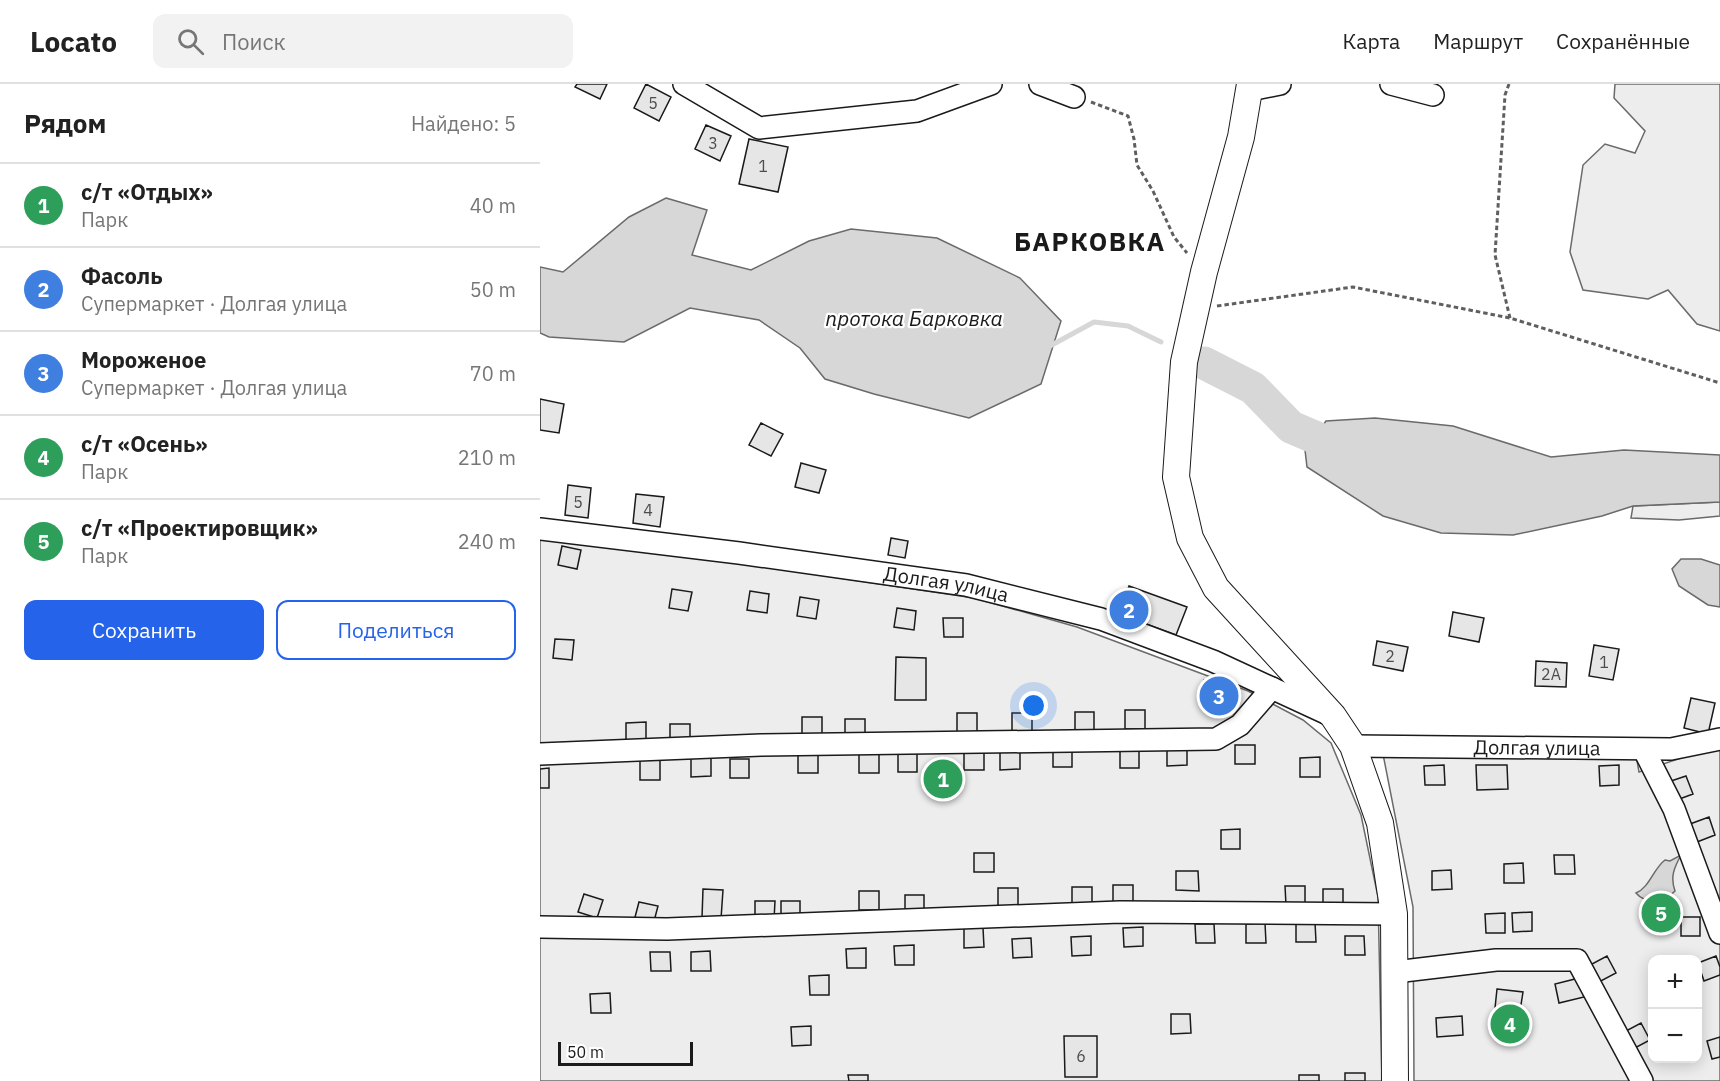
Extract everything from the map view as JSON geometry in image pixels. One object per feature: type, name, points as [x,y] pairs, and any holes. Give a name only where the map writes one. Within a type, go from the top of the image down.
[{"type":"main road","points":[[1250,87],[1241,138],[1204,272],[1184,362],[1176,477],[1191,538],[1216,588],[1333,716],[1353,746],[1380,823],[1394,914],[1395,1081]]},
{"type":"street","points":[[688,85],[759,128],[917,111],[991,84]]},
{"type":"street","points":[[1040,84],[1074,97]]},
{"type":"street","points":[[1250,87],[1280,84]]},
{"type":"street","points":[[1391,84],[1433,95]]},
{"type":"street","name":"Долгая улица","points":[[540,530],[739,553],[966,585],[1101,619],[1213,661],[1333,716]]},
{"type":"street","points":[[540,754],[760,745],[1216,739],[1240,725],[1272,688]]},
{"type":"street","name":"Долгая улица","points":[[1353,746],[1644,750],[1671,749],[1720,739]]},
{"type":"street","points":[[1644,750],[1674,809],[1720,933]]},
{"type":"street","points":[[540,927],[667,929],[1120,912],[1394,914]]},
{"type":"street","points":[[1395,972],[1497,960],[1577,960],[1642,1081]]},
{"type":"path","points":[[1509,84],[1505,95],[1495,255],[1510,318]]},
{"type":"path","points":[[1074,97],[1128,116],[1137,165],[1153,190],[1174,237],[1204,272]]},
{"type":"path","points":[[1195,309],[1353,287],[1510,318],[1720,383]]},
{"type":"shaded area","points":[[1615,84],[1720,84],[1720,331],[1697,324],[1668,290],[1648,299],[1583,290],[1570,252],[1583,165],[1605,144],[1635,153],[1645,131],[1614,98]]},
{"type":"shaded area","points":[[1720,502],[1720,516],[1679,520],[1631,518],[1633,506]]},
{"type":"shaded area","points":[[540,538],[731,562],[974,598],[1077,627],[1248,691],[1303,720],[1331,743],[1361,815],[1378,897],[1382,1081],[540,1081]]},
{"type":"shaded area","points":[[1720,745],[1720,1081],[1414,1081],[1413,907],[1382,749],[1636,755],[1639,772]]},
{"type":"water","name":"протока Барковка","points":[[666,198],[707,210],[692,255],[751,270],[809,241],[851,229],[937,238],[1020,278],[1061,321],[1041,384],[969,418],[825,379],[800,348],[759,320],[690,308],[624,342],[549,337],[540,333],[540,267],[563,272],[629,217]]},
{"type":"water","points":[[1375,418],[1453,426],[1551,457],[1624,450],[1720,455],[1720,502],[1633,506],[1602,516],[1513,535],[1441,533],[1383,516],[1307,467],[1305,450],[1326,421]]},
{"type":"water","points":[[1681,559],[1701,559],[1720,565],[1720,607],[1708,605],[1679,586],[1672,569]]},
{"type":"water","points":[[1681,855],[1674,873],[1675,891],[1667,897],[1656,900],[1645,899],[1636,893],[1645,887],[1665,860],[1670,861]]},
{"type":"building","points":[[577,84],[607,84],[600,99],[575,87]]},
{"type":"building","points":[[646,84],[671,97],[659,121],[634,108]]},
{"type":"building","points":[[706,125],[731,136],[720,161],[695,149]]},
{"type":"building","points":[[749,139],[788,147],[778,192],[739,184]]},
{"type":"building","points":[[540,399],[564,404],[559,433],[540,430]]},
{"type":"building","points":[[761,423],[783,434],[771,456],[749,445]]},
{"type":"building","points":[[801,463],[826,470],[819,493],[795,487]]},
{"type":"building","points":[[568,485],[591,488],[588,518],[565,515]]},
{"type":"building","points":[[636,494],[664,497],[660,527],[633,523]]},
{"type":"building","points":[[891,538],[908,541],[905,558],[888,555]]},
{"type":"building","points":[[562,546],[581,550],[577,569],[558,565]]},
{"type":"building","points":[[1129,586],[1187,607],[1176,635],[1119,614]]},
{"type":"building","points":[[672,589],[692,592],[688,611],[669,608]]},
{"type":"building","points":[[750,591],[769,594],[767,613],[747,610]]},
{"type":"building","points":[[800,597],[819,600],[816,619],[797,616]]},
{"type":"building","points":[[897,608],[916,611],[914,630],[894,627]]},
{"type":"building","points":[[1453,612],[1484,618],[1479,642],[1449,636]]},
{"type":"building","points":[[943,618],[963,618],[963,637],[944,637]]},
{"type":"building","points":[[555,639],[574,640],[572,660],[553,658]]},
{"type":"building","points":[[1377,641],[1408,647],[1403,671],[1373,665]]},
{"type":"building","points":[[1594,645],[1619,649],[1613,680],[1589,676]]},
{"type":"building","points":[[896,657],[926,658],[926,700],[895,700]]},
{"type":"building","points":[[1536,661],[1567,663],[1566,687],[1535,686]]},
{"type":"building","points":[[1204,680],[1237,694],[1230,710],[1198,695]]},
{"type":"building","points":[[1691,698],[1715,703],[1708,734],[1684,728]]},
{"type":"building","points":[[1125,710],[1145,710],[1145,729],[1125,729]]},
{"type":"building","points":[[1075,712],[1094,712],[1094,731],[1075,731]]},
{"type":"building","points":[[957,713],[977,713],[977,732],[957,732]]},
{"type":"building","points":[[1012,713],[1032,713],[1032,732],[1012,732]]},
{"type":"building","points":[[802,717],[822,717],[822,737],[802,737]]},
{"type":"building","points":[[845,719],[865,719],[865,738],[845,738]]},
{"type":"building","points":[[646,722],[646,742],[626,742],[626,723]]},
{"type":"building","points":[[670,724],[690,724],[690,743],[670,743]]},
{"type":"building","points":[[1235,745],[1255,745],[1255,764],[1235,764]]},
{"type":"building","points":[[1167,746],[1187,746],[1187,765],[1167,766]]},
{"type":"building","points":[[1053,748],[1072,748],[1072,767],[1053,767]]},
{"type":"building","points":[[1120,748],[1139,748],[1139,768],[1120,768]]},
{"type":"building","points":[[964,750],[984,751],[984,770],[964,770]]},
{"type":"building","points":[[1000,750],[1020,750],[1020,769],[1000,770]]},
{"type":"building","points":[[859,753],[879,753],[879,773],[859,773]]},
{"type":"building","points":[[898,753],[917,753],[917,772],[898,772]]},
{"type":"building","points":[[798,754],[818,754],[818,773],[798,773]]},
{"type":"building","points":[[691,757],[711,757],[711,776],[691,777]]},
{"type":"building","points":[[1320,757],[1320,777],[1300,777],[1300,758]]},
{"type":"building","points":[[730,759],[749,759],[749,778],[730,778]]},
{"type":"building","points":[[640,760],[660,760],[660,780],[640,780]]},
{"type":"building","points":[[1444,765],[1445,785],[1425,785],[1424,766]]},
{"type":"building","points":[[1476,765],[1507,765],[1508,789],[1477,790]]},
{"type":"building","points":[[1619,765],[1619,785],[1600,786],[1599,766]]},
{"type":"building","points":[[549,768],[549,788],[540,788],[540,769]]},
{"type":"building","points":[[1686,776],[1693,794],[1674,801],[1668,782]]},
{"type":"building","points":[[1709,817],[1715,835],[1697,842],[1690,824]]},
{"type":"building","points":[[1240,829],[1240,849],[1221,849],[1221,830]]},
{"type":"building","points":[[974,853],[994,853],[994,872],[974,872]]},
{"type":"building","points":[[1554,855],[1574,855],[1575,874],[1555,874]]},
{"type":"building","points":[[1523,863],[1524,883],[1504,883],[1504,864]]},
{"type":"building","points":[[1451,870],[1452,889],[1432,890],[1432,871]]},
{"type":"building","points":[[1176,871],[1198,871],[1199,891],[1176,890]]},
{"type":"building","points":[[1113,885],[1133,885],[1133,904],[1113,905]]},
{"type":"building","points":[[1285,886],[1305,886],[1305,905],[1286,905]]},
{"type":"building","points":[[1072,887],[1092,887],[1092,906],[1072,906]]},
{"type":"building","points":[[998,888],[1018,888],[1018,907],[998,907]]},
{"type":"building","points":[[703,889],[723,890],[721,919],[702,918]]},
{"type":"building","points":[[1323,889],[1343,889],[1343,908],[1323,909]]},
{"type":"building","points":[[859,891],[879,891],[879,910],[859,910]]},
{"type":"building","points":[[584,894],[603,900],[597,918],[578,912]]},
{"type":"building","points":[[905,895],[924,895],[924,915],[905,915]]},
{"type":"building","points":[[755,901],[775,901],[774,920],[755,920]]},
{"type":"building","points":[[781,901],[800,901],[800,920],[781,920]]},
{"type":"building","points":[[639,902],[658,906],[653,925],[634,921]]},
{"type":"building","points":[[1532,912],[1532,931],[1513,932],[1512,913]]},
{"type":"building","points":[[1505,913],[1505,933],[1486,933],[1485,914]]},
{"type":"building","points":[[1681,917],[1700,917],[1700,936],[1681,936]]},
{"type":"building","points":[[1315,922],[1316,942],[1296,942],[1296,923]]},
{"type":"building","points":[[1265,923],[1266,943],[1246,943],[1246,924]]},
{"type":"building","points":[[1195,924],[1214,924],[1215,943],[1196,943]]},
{"type":"building","points":[[1143,927],[1143,946],[1124,947],[1123,928]]},
{"type":"building","points":[[964,928],[983,928],[984,947],[964,948]]},
{"type":"building","points":[[1091,936],[1091,955],[1072,956],[1071,937]]},
{"type":"building","points":[[1345,936],[1364,936],[1365,955],[1345,955]]},
{"type":"building","points":[[1031,938],[1032,957],[1013,958],[1012,939]]},
{"type":"building","points":[[914,945],[914,965],[895,965],[894,946]]},
{"type":"building","points":[[866,948],[866,968],[847,968],[846,949]]},
{"type":"building","points":[[710,951],[711,971],[691,971],[691,952]]},
{"type":"building","points":[[650,952],[670,952],[671,971],[651,971]]},
{"type":"building","points":[[1607,956],[1616,973],[1599,982],[1590,965]]},
{"type":"building","points":[[1716,956],[1720,975],[1704,981],[1702,961]]},
{"type":"building","points":[[829,975],[829,995],[810,995],[809,976]]},
{"type":"building","points":[[1579,978],[1584,997],[1559,1003],[1555,984]]},
{"type":"building","points":[[1497,989],[1523,992],[1520,1011],[1495,1008]]},
{"type":"building","points":[[610,993],[611,1013],[591,1013],[590,994]]},
{"type":"building","points":[[1171,1014],[1190,1014],[1191,1033],[1171,1034]]},
{"type":"building","points":[[1462,1016],[1463,1035],[1437,1037],[1436,1018]]},
{"type":"building","points":[[1641,1023],[1648,1041],[1633,1049],[1624,1032]]},
{"type":"building","points":[[811,1026],[811,1045],[792,1046],[791,1027]]},
{"type":"building","points":[[1064,1036],[1097,1036],[1097,1077],[1065,1077]]},
{"type":"building","points":[[1720,1037],[1720,1057],[1712,1059],[1707,1041]]},
{"type":"building","points":[[1345,1073],[1365,1073],[1365,1081],[1345,1081]]},
{"type":"building","points":[[848,1075],[868,1075],[868,1081],[849,1081]]},
{"type":"building","points":[[1299,1075],[1319,1075],[1319,1081],[1299,1081]]},
{"type":"waterway","points":[[1050,346],[1094,322],[1128,326],[1161,342]]},
{"type":"waterway","points":[[1204,363],[1253,388],[1291,427],[1358,453]]},
{"type":"place","name":"Фасоль","points":[[1129,610]]},
{"type":"place","name":"Мороженое","points":[[1219,696]]},
{"type":"place","name":"с/т «Отдых»","points":[[943,779]]},
{"type":"place","name":"с/т «Проектировщик»","points":[[1661,913]]},
{"type":"place","name":"с/т «Осень»","points":[[1510,1024]]},
{"type":"district","name":"БАРКОВКА","points":[[1090,242]]}]
